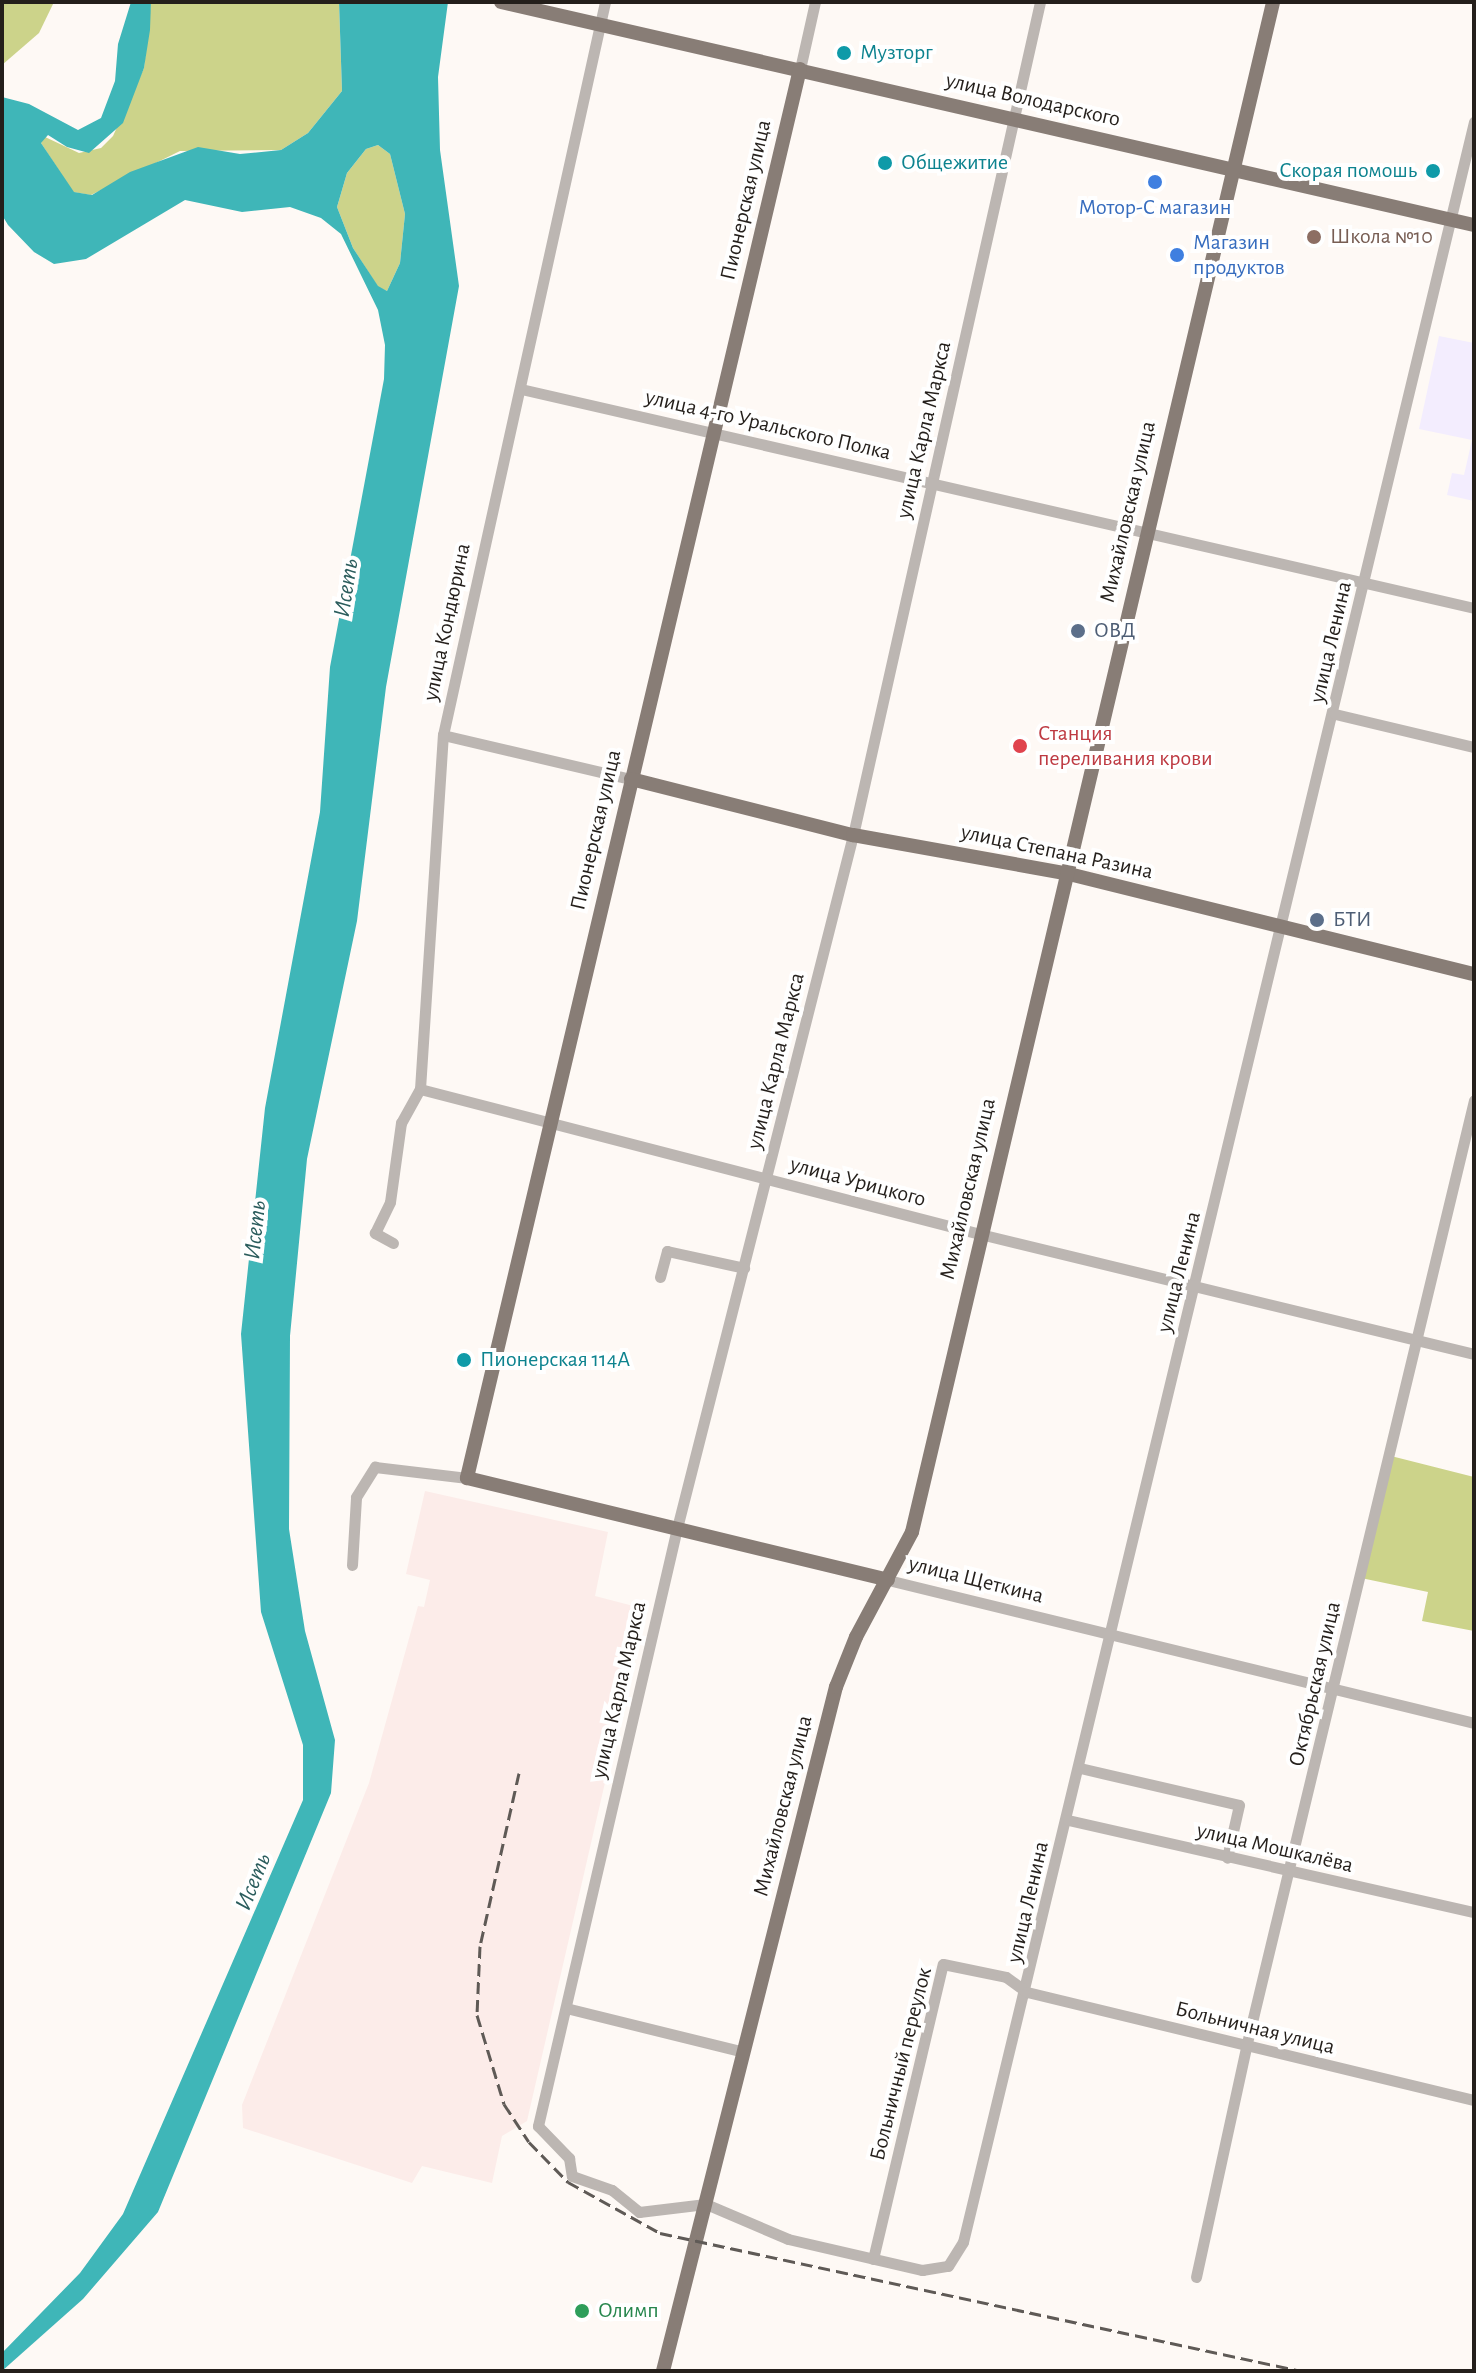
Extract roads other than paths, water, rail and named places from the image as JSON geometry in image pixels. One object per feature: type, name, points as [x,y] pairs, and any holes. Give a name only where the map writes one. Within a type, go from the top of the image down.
[{"type":"main road","name":"улица Володарского","points":[[501,2],[1014,117],[1474,225]]},
{"type":"main road","name":"Михайловская улица","points":[[663,2371],[840,1675],[912,1532],[1065,873],[1273,2]]},
{"type":"main road","name":"Пионерская улица","points":[[467,1478],[800,69]]},
{"type":"main road","name":"улица Степана Разина","points":[[631,779],[853,835],[1065,873],[1474,974]]},
{"type":"main road","name":"улица Щеткина","points":[[467,1478],[888,1580]]},
{"type":"street","name":"улица Кондюрина","points":[[393,1243],[375,1233],[390,1202],[401,1123],[420,1089],[443,735],[605,2]]},
{"type":"street","name":"Пионерская улица","points":[[800,69],[815,2]]},
{"type":"street","name":"улица Карла Маркса","points":[[706,2204],[639,2212],[612,2190],[572,2176],[569,2158],[538,2126],[677,1528],[853,835],[1040,2]]},
{"type":"street","name":"улица Ленина","points":[[706,2204],[788,2239],[873,2259],[938,2271],[957,2256],[1027,1992],[1335,714],[1474,122]]},
{"type":"street","name":"улица 4-го Уральского Полка","points":[[521,389],[1474,608]]},
{"type":"street","points":[[1335,714],[1474,747]]},
{"type":"street","points":[[443,735],[631,779]]},
{"type":"street","name":"улица Урицкого","points":[[420,1089],[980,1234],[1474,1354]]},
{"type":"street","name":"Октябрьская улица","points":[[1196,2277],[1246,2047],[1291,1873],[1474,1100]]},
{"type":"street","points":[[660,1277],[667,1251],[744,1268]]},
{"type":"street","points":[[352,1565],[356,1497],[375,1467],[467,1478]]},
{"type":"street","name":"улица Щеткина","points":[[888,1580],[1110,1638],[1474,1723]]},
{"type":"street","points":[[1080,1768],[1239,1805],[1227,1858]]},
{"type":"street","name":"улица Мошкалёва","points":[[1068,1820],[1291,1873],[1474,1912]]},
{"type":"street","name":"Больничный переулок","points":[[873,2259],[943,1964],[1006,1977],[1027,1992]]},
{"type":"street","name":"Больничная улица","points":[[1027,1992],[1474,2100]]},
{"type":"street","points":[[566,2008],[744,2052]]},
{"type":"water","name":"Исеть","points":[[131,2],[151,2],[144,68],[123,123],[89,153],[67,147],[48,135],[41,143],[74,192],[92,195],[130,172],[198,147],[240,154],[281,150],[308,133],[342,91],[339,2],[448,2],[438,77],[440,150],[459,286],[386,687],[357,921],[307,1159],[290,1336],[289,1529],[305,1631],[335,1740],[331,1793],[158,2212],[83,2299],[2,2371],[2,2353],[80,2273],[123,2214],[303,1800],[303,1745],[261,1612],[241,1334],[265,1108],[320,812],[330,667],[384,379],[385,345],[378,310],[341,234],[321,218],[290,207],[242,212],[185,200],[86,259],[54,264],[34,252],[8,225],[2,215],[2,97],[29,104],[78,130],[101,118],[115,81],[118,44]],"holes":[[[378,145],[390,154],[405,214],[400,263],[387,291],[378,286],[353,248],[337,207],[347,173],[366,149]]]},
{"type":"railway","points":[[519,1773],[480,1946],[477,2015],[504,2104],[529,2142],[568,2182],[660,2233],[1301,2371]]},
{"type":"place","name":"Музторг","points":[[844,53]]},
{"type":"place","name":"Общежитие","points":[[885,163]]},
{"type":"place","name":"Скорая помошь","points":[[1433,171]]},
{"type":"place","name":"Мотор-С магазин","points":[[1155,182]]},
{"type":"place","name":"Школа №10","points":[[1314,237]]},
{"type":"place","name":"Магазин продуктов","points":[[1177,255]]},
{"type":"place","name":"ОВД","points":[[1078,631]]},
{"type":"place","name":"Станция переливания крови","points":[[1020,746]]},
{"type":"place","name":"БТИ","points":[[1317,920]]},
{"type":"place","name":"Пионерская 114А","points":[[464,1360]]},
{"type":"place","name":"Олимп","points":[[582,2311]]}]
